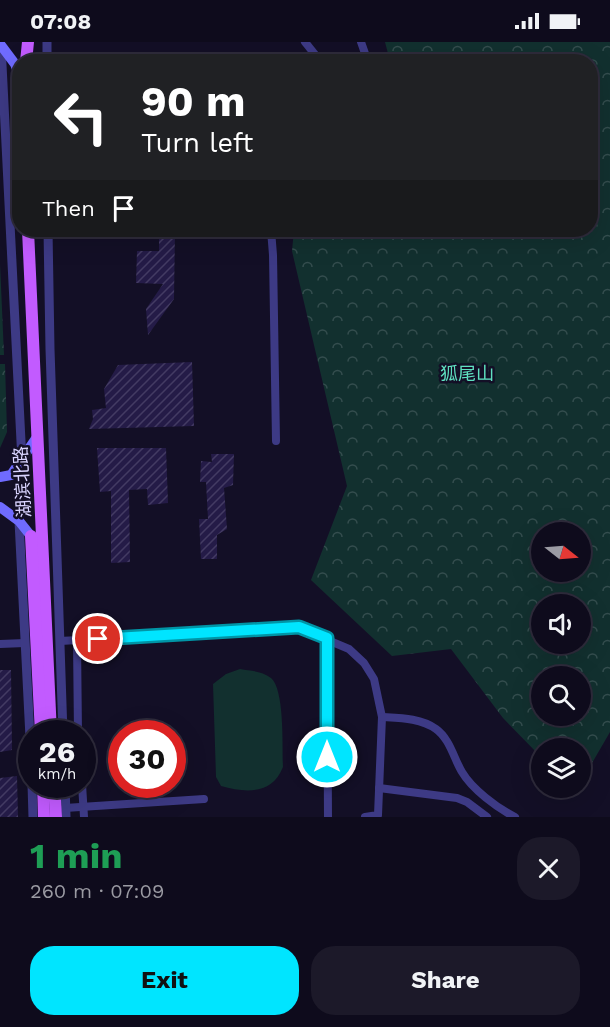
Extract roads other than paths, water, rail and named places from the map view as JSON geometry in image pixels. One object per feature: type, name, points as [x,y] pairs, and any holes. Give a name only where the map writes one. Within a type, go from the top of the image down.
[{"type":"main road","points":[[0,45],[12,60]]},
{"type":"main road","name":"湖滨北路","points":[[28,237],[50,720]]},
{"type":"main road","points":[[0,477],[11,475],[37,437]]},
{"type":"main road","points":[[0,507],[19,521],[31,536]]},
{"type":"main road","name":"湖滨北路","points":[[31,536],[40,720]]},
{"type":"main road","points":[[43,798],[44,817]]},
{"type":"main road","points":[[55,798],[56,817]]},
{"type":"street","points":[[305,42],[315,54]]},
{"type":"street","points":[[0,45],[22,461]]},
{"type":"street","points":[[48,237],[63,720]]},
{"type":"street","points":[[272,237],[276,441]]},
{"type":"street","points":[[19,521],[29,720]]},
{"type":"street","points":[[60,641],[299,627],[350,649],[364,663],[374,679],[382,717],[378,816],[365,817]]},
{"type":"street","points":[[327,638],[328,817]]},
{"type":"street","points":[[76,641],[78,720]]},
{"type":"street","points":[[0,644],[25,643]]},
{"type":"street","points":[[382,717],[421,722],[436,728],[444,736],[471,786],[515,817]]},
{"type":"street","points":[[379,788],[457,798],[467,802],[487,817]]},
{"type":"street","points":[[32,798],[33,817]]},
{"type":"street","points":[[83,798],[84,817]]},
{"type":"street","points":[[66,812],[83,807],[204,799]]},
{"type":"park label","name":"狐尾山","points":[[467,373]]}]
